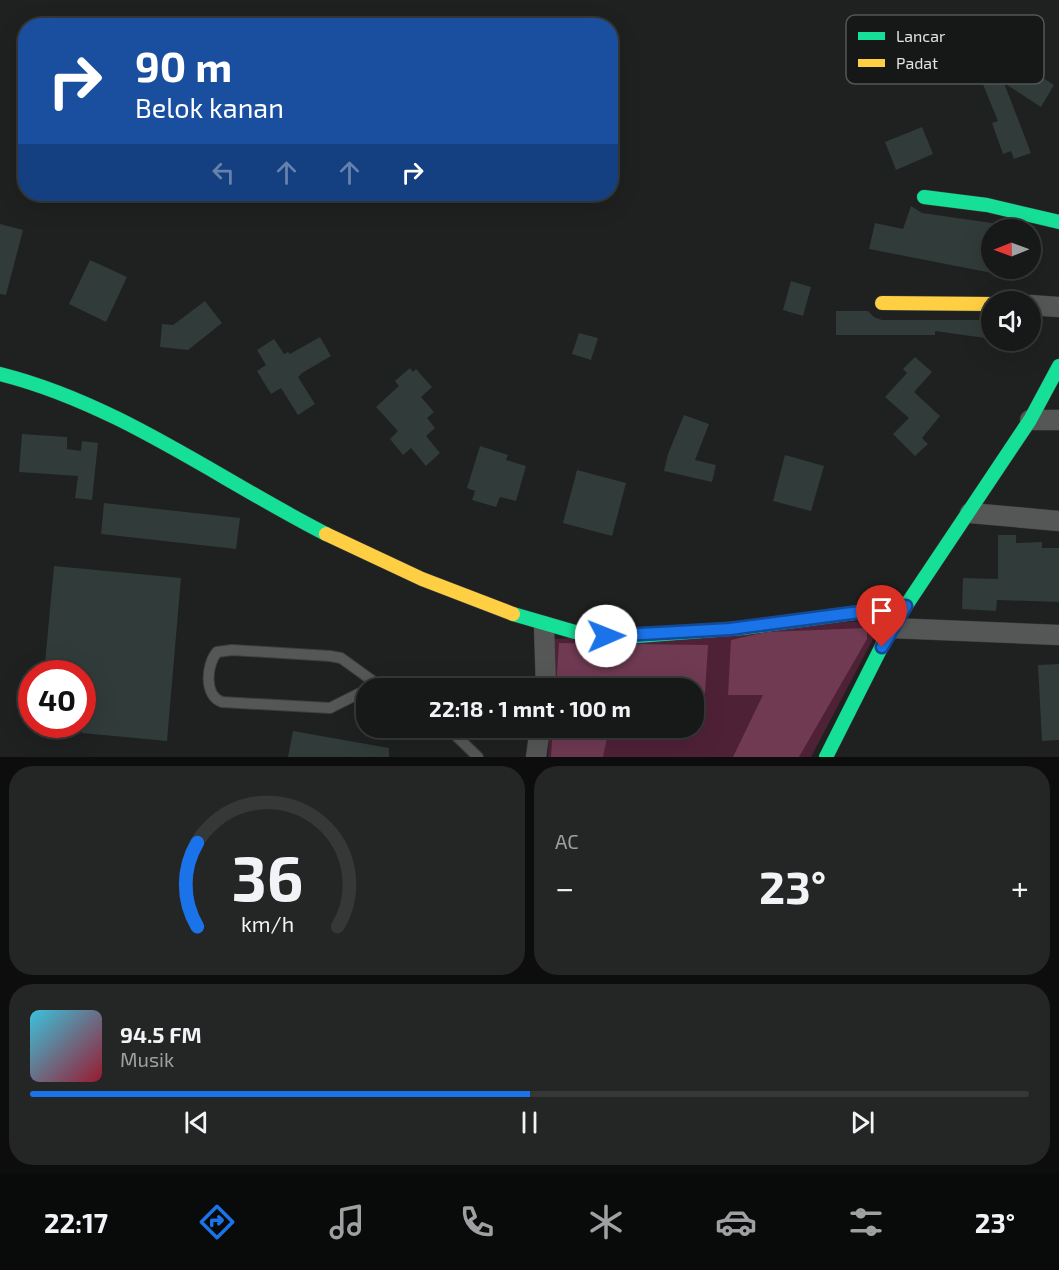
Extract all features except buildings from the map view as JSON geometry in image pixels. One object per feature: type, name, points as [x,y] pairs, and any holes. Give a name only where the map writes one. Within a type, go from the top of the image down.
[{"type":"street","points":[[924,196],[987,205],[1059,222]]},
{"type":"street","points":[[882,303],[981,304]]},
{"type":"street","points":[[1041,306],[1059,307]]},
{"type":"street","points":[[826,757],[891,628],[1030,420],[1059,366]]},
{"type":"street","points":[[0,374],[37,381],[82,398],[150,434],[238,488],[338,540],[448,591],[544,626],[606,636],[655,635],[730,629],[906,606]]},
{"type":"street","points":[[1030,420],[1059,420]]},
{"type":"street","points":[[970,513],[1059,521]]},
{"type":"street","points":[[544,626],[546,678]]},
{"type":"street","points":[[891,628],[1059,635]]},
{"type":"street","points":[[536,757],[539,738]]},
{"type":"lane","points":[[232,650],[330,656],[341,658],[375,688],[330,708],[222,702],[216,699],[210,690],[211,662],[217,652],[232,650]]},
{"type":"lane","points":[[458,738],[478,757]]},
{"type":"shaded area","points":[[883,620],[811,757],[548,757],[549,738],[704,738],[704,678],[553,678],[555,639]]},
{"type":"shaded area","points":[[867,628],[867,639],[799,757],[733,757],[763,695],[728,695],[731,640],[766,632]]},
{"type":"shaded area","points":[[559,643],[708,645],[705,693],[704,678],[557,678]]},
{"type":"shaded area","points":[[552,738],[607,738],[603,757],[551,757]]},
{"type":"traffic: fast","points":[[924,197],[987,205],[1059,222]]},
{"type":"traffic: fast","points":[[826,757],[891,628],[1030,420],[1059,366]]},
{"type":"traffic: fast","points":[[0,374],[44,387],[127,423],[326,534]]},
{"type":"traffic: fast","points":[[513,614],[575,632],[637,636],[743,628],[906,606]]},
{"type":"traffic: slow","points":[[882,303],[981,304]]},
{"type":"traffic: slow","points":[[326,534],[422,579],[513,614]]},
{"type":"route","points":[[606,636],[730,629],[906,606],[891,628],[882,647]]}]
